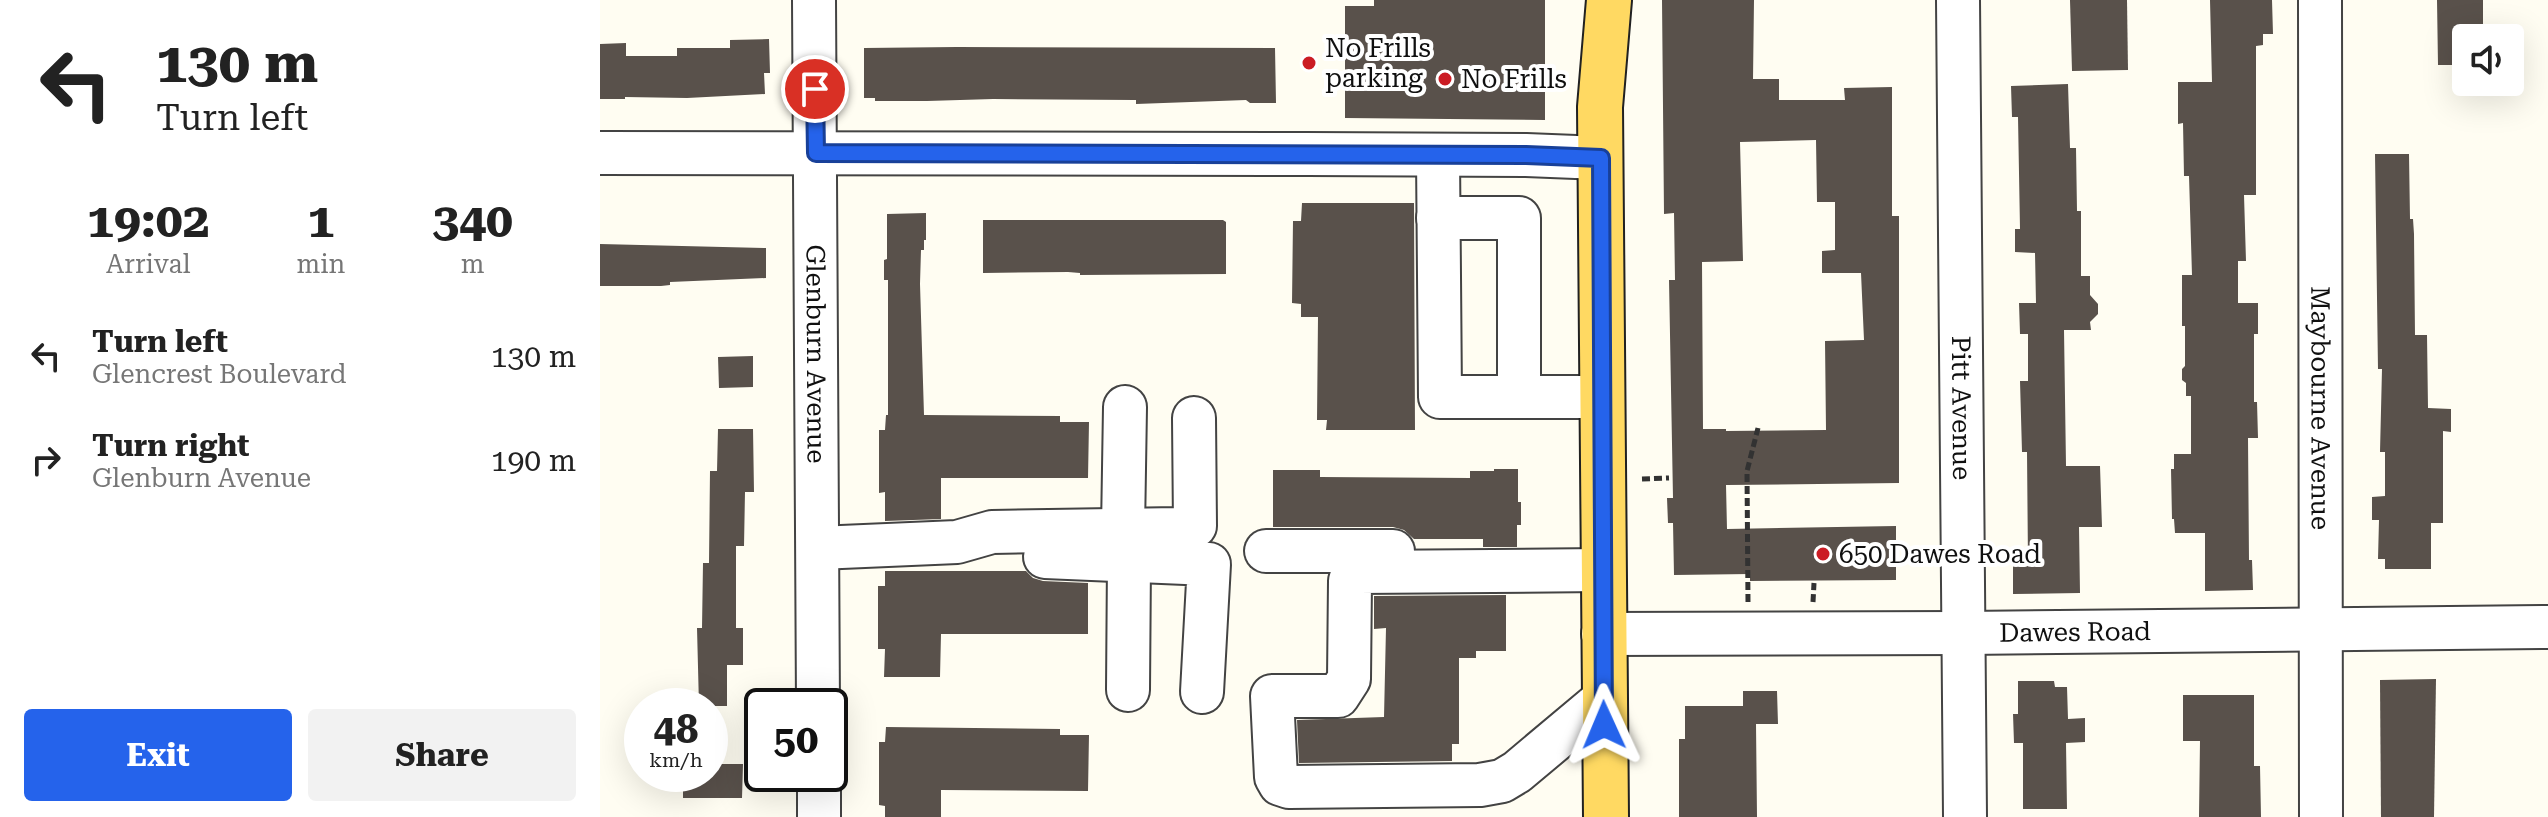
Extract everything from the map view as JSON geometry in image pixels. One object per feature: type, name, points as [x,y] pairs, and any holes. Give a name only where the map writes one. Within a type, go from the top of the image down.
[{"type":"main road","points":[[1585,0],[1600,107]]},
{"type":"main road","points":[[1606,817],[1600,107],[1609,0]]},
{"type":"street","name":"Glenburn Avenue","points":[[814,0],[818,688]]},
{"type":"street","name":"Pitt Avenue","points":[[1958,0],[1965,817]]},
{"type":"street","name":"Maybourne Avenue","points":[[2320,0],[2321,817]]},
{"type":"street","points":[[600,153],[1601,158]]},
{"type":"street","points":[[1438,155],[1440,397],[1602,397]]},
{"type":"street","points":[[1438,218],[1519,218],[1519,397]]},
{"type":"street","points":[[1125,407],[1128,690]]},
{"type":"street","points":[[1126,545],[1195,526],[1194,418]]},
{"type":"street","points":[[818,548],[957,542],[992,532],[1126,545],[1209,564],[1202,692]]},
{"type":"street","points":[[1266,551],[1603,561]]},
{"type":"street","points":[[1603,561],[1359,572],[1352,575],[1349,679],[1338,696],[1272,696],[1276,777],[1280,784],[1289,787],[1480,785],[1502,781],[1604,699]]},
{"type":"street","name":"Dawes Road","points":[[1603,634],[2548,627]]},
{"type":"street","points":[[819,792],[819,817]]},
{"type":"path","points":[[1748,632],[1747,471],[1758,428]]},
{"type":"path","points":[[1642,479],[1669,478]]},
{"type":"building","name":"No Frills","points":[[1374,0],[1545,0],[1545,120],[1345,118],[1345,6],[1374,6]]},
{"type":"building","points":[[1662,0],[1754,0],[1753,79],[1779,79],[1779,100],[1845,100],[1844,88],[1892,87],[1892,216],[1899,216],[1899,483],[1726,485],[1727,529],[1896,526],[1896,580],[1750,581],[1750,574],[1674,575],[1673,523],[1668,523],[1667,498],[1673,498],[1669,280],[1675,280],[1674,213],[1664,214]],"holes":[[[1816,140],[1817,202],[1835,202],[1835,250],[1822,251],[1822,273],[1861,273],[1864,340],[1825,341],[1826,430],[1703,429],[1702,262],[1743,261],[1740,142]]]},
{"type":"building","points":[[2070,0],[2127,0],[2128,70],[2072,71]]},
{"type":"building","points":[[2210,0],[2272,0],[2273,34],[2263,34],[2263,45],[2256,46],[2256,195],[2244,195],[2246,261],[2238,261],[2238,303],[2258,303],[2258,334],[2254,334],[2254,402],[2257,402],[2258,438],[2248,438],[2249,560],[2252,560],[2253,590],[2205,591],[2205,533],[2175,533],[2172,519],[2171,469],[2174,469],[2174,454],[2191,454],[2191,396],[2186,396],[2186,383],[2182,380],[2185,326],[2182,326],[2182,275],[2192,275],[2189,176],[2184,176],[2183,123],[2178,124],[2178,82],[2212,82]]},
{"type":"building","points":[[2437,0],[2483,0],[2483,24],[2452,24],[2452,65],[2438,65]]},
{"type":"building","points":[[769,39],[770,73],[764,73],[765,94],[600,99],[600,44],[626,43],[626,56],[677,56],[677,48],[730,48],[730,40]]},
{"type":"building","points":[[864,48],[1275,48],[1276,103],[1250,103],[1246,100],[1136,104],[1136,100],[875,101],[875,98],[864,98]]},
{"type":"building","points":[[2068,84],[2070,148],[2076,148],[2077,211],[2081,211],[2081,276],[2090,276],[2090,295],[2098,304],[2098,314],[2090,322],[2091,330],[2064,330],[2066,466],[2100,466],[2102,527],[2079,527],[2080,593],[2013,594],[2013,565],[2028,564],[2027,452],[2022,452],[2020,381],[2028,381],[2028,334],[2020,334],[2019,303],[2036,303],[2035,253],[2015,252],[2015,229],[2020,229],[2018,117],[2012,117],[2011,86]]},
{"type":"building","points":[[2375,154],[2409,154],[2415,335],[2427,335],[2428,408],[2451,409],[2451,432],[2443,431],[2443,523],[2431,523],[2431,569],[2385,569],[2385,559],[2378,559],[2379,520],[2372,520],[2372,497],[2385,496],[2385,452],[2380,452],[2382,369],[2378,369]]},
{"type":"building","points":[[1302,203],[1414,203],[1415,430],[1326,430],[1327,420],[1317,420],[1318,317],[1301,317],[1301,304],[1292,303],[1293,221],[1301,221]]},
{"type":"building","points":[[926,213],[920,284],[924,415],[1060,416],[1060,422],[1089,422],[1088,478],[941,478],[941,519],[885,521],[885,492],[879,493],[879,430],[885,430],[888,415],[888,280],[884,280],[887,214]]},
{"type":"building","points":[[983,220],[1223,220],[1226,222],[1226,274],[983,273]]},
{"type":"building","points":[[600,244],[766,248],[766,278],[670,282],[670,285],[661,286],[600,286]]},
{"type":"building","points":[[753,356],[753,387],[719,388],[718,357]]},
{"type":"building","points":[[718,429],[753,429],[754,492],[745,492],[744,546],[736,546],[736,628],[743,628],[743,665],[727,665],[727,688],[699,688],[697,628],[702,628],[703,563],[709,563],[710,471],[717,471]]},
{"type":"building","points":[[1518,469],[1521,525],[1517,525],[1517,547],[1483,547],[1483,539],[1414,539],[1404,530],[1393,527],[1273,527],[1273,470],[1320,470],[1320,477],[1470,478],[1470,471]]},
{"type":"building","points":[[885,571],[1026,571],[1033,578],[1043,581],[1088,583],[1088,634],[941,634],[940,677],[884,677],[885,649],[878,649],[878,586],[885,586]]},
{"type":"building","points":[[1506,595],[1506,651],[1476,651],[1476,658],[1459,658],[1459,744],[1452,744],[1452,761],[1299,763],[1297,720],[1384,717],[1386,628],[1374,629],[1374,596]]},
{"type":"building","points":[[2436,679],[2434,817],[2381,817],[2380,680]]},
{"type":"building","points":[[2018,681],[2054,681],[2055,687],[2067,687],[2068,719],[2085,718],[2085,742],[2066,743],[2067,809],[2023,809],[2023,743],[2014,743],[2013,714],[2018,714]]},
{"type":"building","points":[[1743,691],[1777,691],[1778,724],[1756,724],[1757,817],[1679,817],[1679,739],[1685,739],[1685,706],[1743,706]]},
{"type":"building","points":[[2183,695],[2254,695],[2254,766],[2260,766],[2261,817],[2199,817],[2200,741],[2183,741]]},
{"type":"building","points":[[886,727],[1060,729],[1060,735],[1089,735],[1088,791],[941,790],[941,817],[885,817],[885,806],[879,805],[879,742],[885,742]]},
{"type":"building","points":[[728,764],[743,764],[742,798],[683,798],[683,792],[728,792]]},
{"type":"place","name":"No Frills parking","points":[[1309,63]]},
{"type":"place","name":"No Frills","points":[[1445,79]]},
{"type":"place","name":"650 Dawes Road","points":[[1823,554]]},
{"type":"route","points":[[815,89],[816,153],[1526,155],[1601,158],[1604,725]]}]
